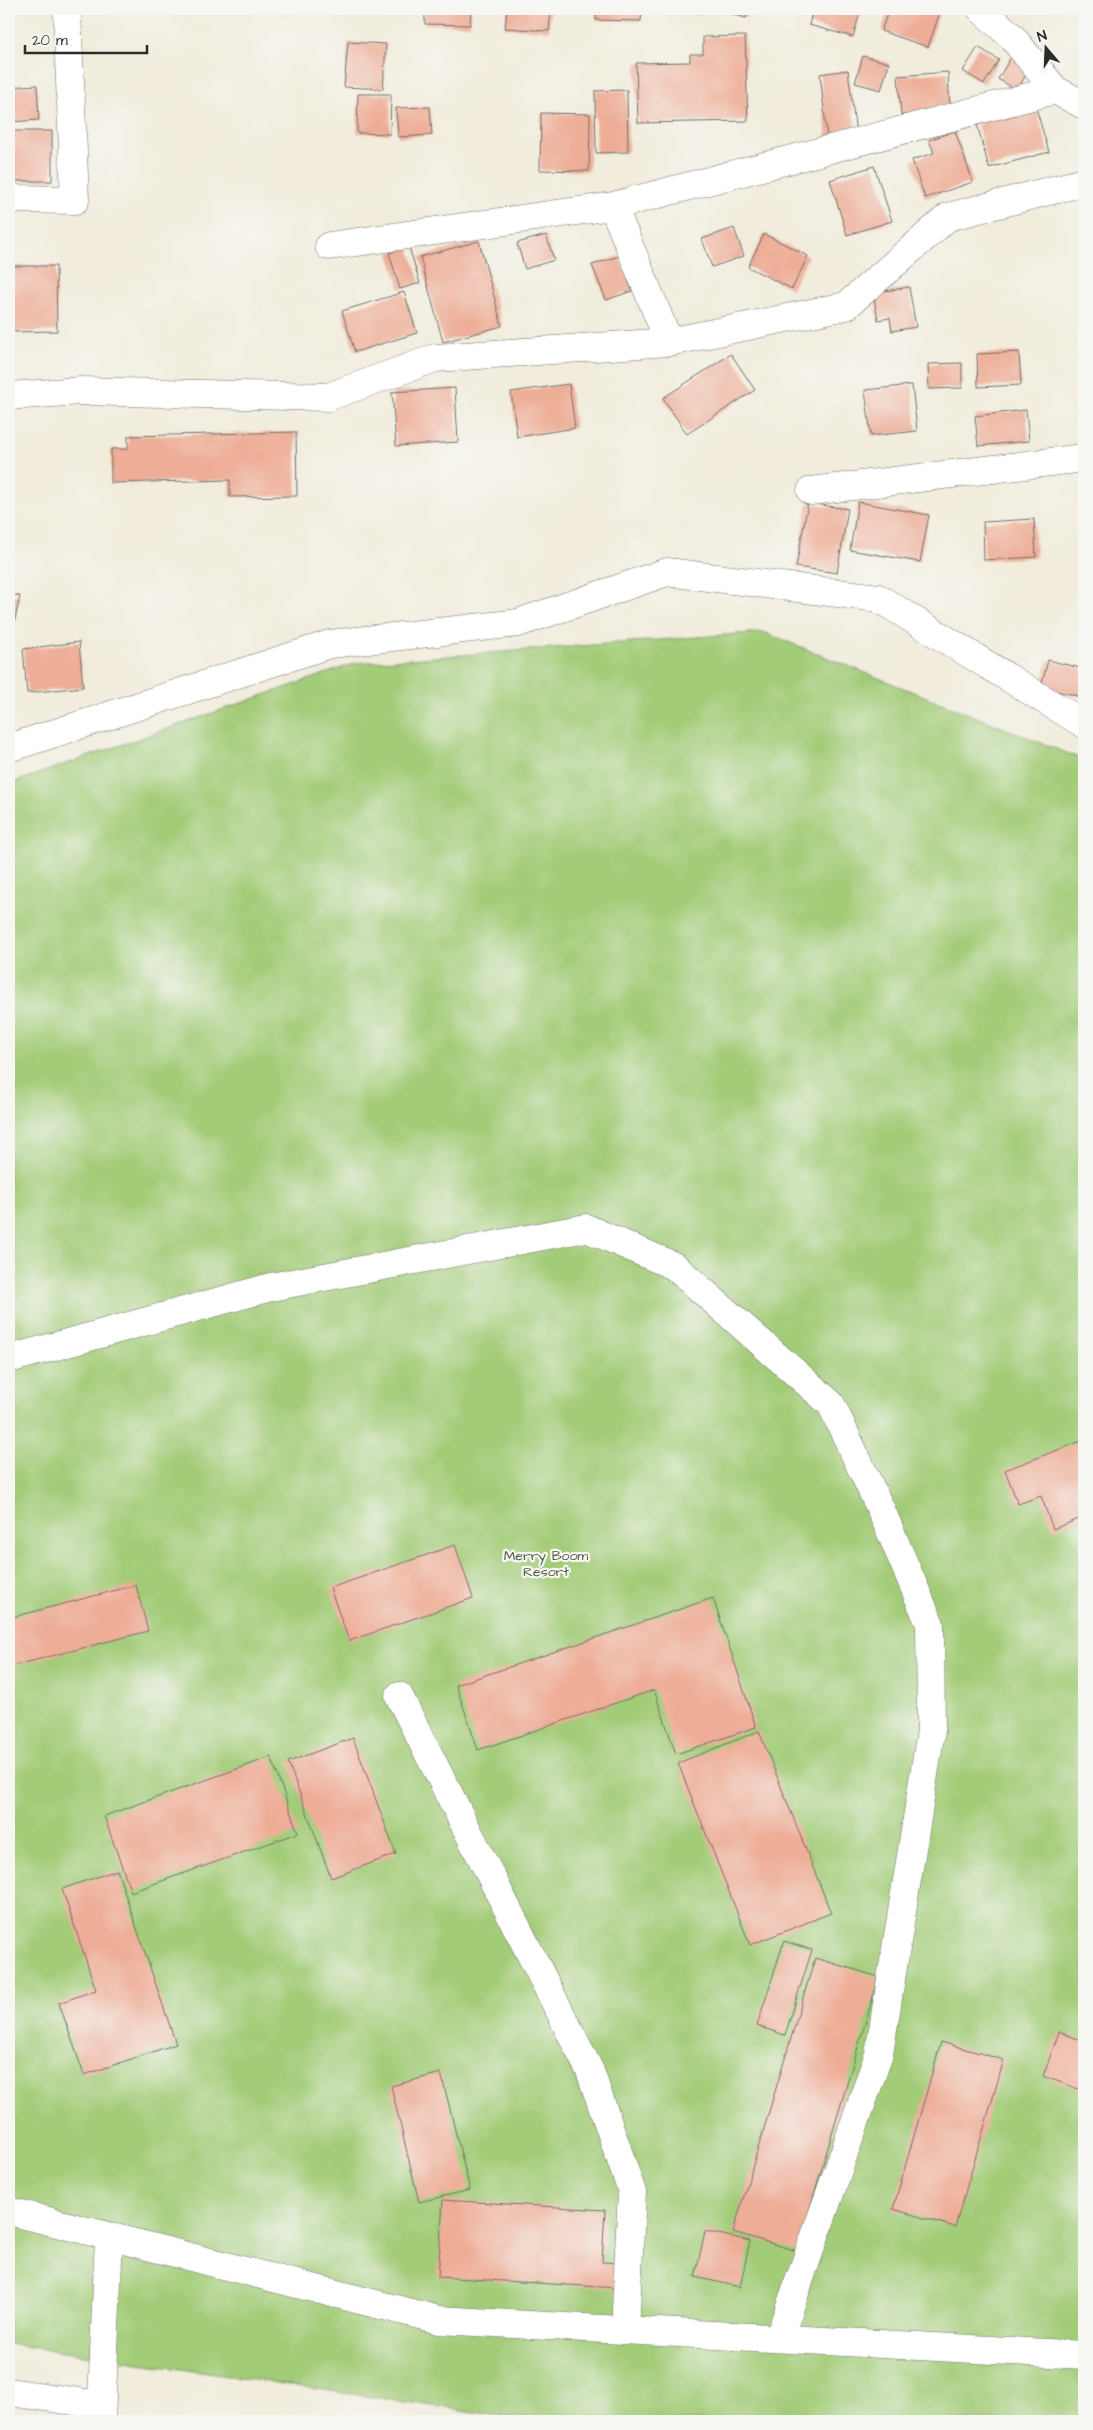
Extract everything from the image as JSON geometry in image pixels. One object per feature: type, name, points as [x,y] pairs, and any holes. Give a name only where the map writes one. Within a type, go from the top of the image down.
[{"type":"street","points":[[9,199],[75,200],[67,9]]},
{"type":"street","points":[[982,9],[1012,37],[1055,90],[1084,105]]},
{"type":"street","points":[[329,246],[614,206],[1055,90]]},
{"type":"street","points":[[9,396],[81,391],[328,397],[435,358],[669,342],[846,306],[948,217],[1084,182]]},
{"type":"street","points":[[614,206],[669,342]]},
{"type":"street","points":[[811,491],[1084,458]]},
{"type":"street","points":[[9,748],[330,644],[518,623],[667,572],[878,598],[1084,724]]},
{"type":"street","points":[[9,1359],[271,1287],[586,1228],[674,1266],[830,1404],[882,1512],[930,1624],[931,1731],[879,2054],[779,2338]]},
{"type":"street","points":[[399,1696],[590,2071],[632,2192],[624,2330]]},
{"type":"street","points":[[9,2212],[438,2320],[1084,2355]]},
{"type":"street","points":[[9,2392],[101,2413],[109,2237]]},
{"type":"green space","name":"Merry Boom Resort","points":[[763,632],[1084,760],[1084,2421],[536,2421],[9,2344],[9,784],[356,663]]},
{"type":"building","points":[[425,9],[471,9],[470,25],[425,24]]},
{"type":"building","points":[[507,9],[551,9],[549,31],[505,28]]},
{"type":"building","points":[[596,9],[642,9],[641,21],[596,20]]},
{"type":"building","points":[[650,9],[705,9],[705,13],[650,12]]},
{"type":"building","points":[[716,9],[749,9],[746,18]]},
{"type":"building","points":[[813,9],[861,9],[853,37],[809,25]]},
{"type":"building","points":[[889,9],[941,9],[928,47],[881,31]]},
{"type":"building","points":[[745,36],[748,121],[638,123],[636,63],[690,62],[690,54],[703,54],[703,37]]},
{"type":"building","points":[[348,42],[386,44],[383,89],[344,87]]},
{"type":"building","points":[[978,47],[999,60],[984,84],[963,71]]},
{"type":"building","points":[[863,56],[889,63],[881,90],[855,83]]},
{"type":"building","points":[[1011,57],[1030,68],[1017,90],[998,79]]},
{"type":"building","points":[[848,70],[856,133],[827,137],[820,74]]},
{"type":"building","points":[[948,72],[950,111],[901,115],[898,76]]},
{"type":"building","points":[[37,85],[39,120],[9,122],[9,87]]},
{"type":"building","points":[[627,90],[628,152],[596,153],[595,91]]},
{"type":"building","points":[[358,94],[391,94],[390,134],[357,133]]},
{"type":"building","points":[[430,107],[432,135],[398,137],[396,108]]},
{"type":"building","points":[[1036,108],[1049,152],[989,168],[977,124]]},
{"type":"building","points":[[541,113],[590,114],[589,171],[540,170]]},
{"type":"building","points":[[9,131],[52,131],[52,181],[9,181]]},
{"type":"building","points":[[955,131],[973,182],[925,198],[912,160],[934,153],[929,140]]},
{"type":"building","points":[[874,166],[892,221],[847,235],[830,180]]},
{"type":"building","points":[[734,228],[744,256],[712,267],[702,239]]},
{"type":"building","points":[[764,234],[808,256],[792,289],[748,267]]},
{"type":"building","points":[[546,235],[554,260],[525,269],[517,243]]},
{"type":"building","points":[[479,241],[502,326],[443,342],[420,257]]},
{"type":"building","points":[[409,247],[420,283],[400,289],[389,253]]},
{"type":"building","points":[[619,256],[632,291],[606,300],[592,265]]},
{"type":"building","points":[[9,266],[56,266],[57,331],[9,332]]},
{"type":"building","points":[[909,287],[916,327],[892,331],[890,318],[878,320],[873,293]]},
{"type":"building","points":[[404,292],[417,333],[355,352],[342,311]]},
{"type":"building","points":[[1019,352],[1021,385],[978,387],[977,354]]},
{"type":"building","points":[[731,354],[755,390],[687,434],[663,398]]},
{"type":"building","points":[[962,363],[962,388],[929,389],[928,364]]},
{"type":"building","points":[[569,384],[575,428],[517,437],[511,392]]},
{"type":"building","points":[[912,385],[917,431],[871,436],[865,390]]},
{"type":"building","points":[[455,388],[458,442],[396,446],[392,392]]},
{"type":"building","points":[[1026,410],[1029,441],[978,446],[975,416]]},
{"type":"building","points":[[296,432],[297,496],[230,497],[230,480],[111,483],[111,449],[128,449],[128,436]]},
{"type":"building","points":[[858,502],[929,515],[920,562],[850,550]]},
{"type":"building","points":[[808,503],[848,509],[837,573],[796,567]]},
{"type":"building","points":[[1034,519],[1036,557],[984,560],[983,522]]},
{"type":"building","points":[[9,594],[20,596],[14,624],[9,622]]},
{"type":"building","points":[[79,642],[83,687],[27,693],[23,649]]},
{"type":"building","points":[[1048,660],[1084,669],[1082,697],[1041,687]]},
{"type":"building","points":[[1084,1440],[1084,1517],[1053,1529],[1041,1496],[1018,1504],[1005,1470]]},
{"type":"building","points":[[455,1545],[473,1598],[349,1641],[330,1588]]},
{"type":"building","points":[[136,1585],[148,1631],[9,1667],[9,1618]]},
{"type":"building","points":[[713,1598],[756,1727],[676,1754],[654,1690],[478,1750],[456,1685]]},
{"type":"building","points":[[759,1731],[831,1913],[750,1945],[678,1763]]},
{"type":"building","points":[[353,1738],[396,1854],[331,1878],[288,1762]]},
{"type":"building","points":[[271,1757],[298,1833],[131,1892],[104,1816]]},
{"type":"building","points":[[117,1870],[176,2044],[84,2075],[59,2003],[96,1990],[62,1889]]},
{"type":"building","points":[[784,1941],[812,1950],[785,2035],[757,2026]]},
{"type":"building","points":[[815,1958],[879,1977],[797,2251],[733,2232]]},
{"type":"building","points":[[1059,2032],[1084,2041],[1084,2091],[1043,2076]]},
{"type":"building","points":[[941,2042],[1004,2060],[955,2227],[893,2209]]},
{"type":"building","points":[[441,2073],[470,2190],[419,2202],[391,2086]]},
{"type":"building","points":[[443,2200],[605,2210],[602,2262],[619,2263],[617,2288],[438,2277]]},
{"type":"building","points":[[705,2231],[750,2241],[740,2287],[695,2277]]}]
